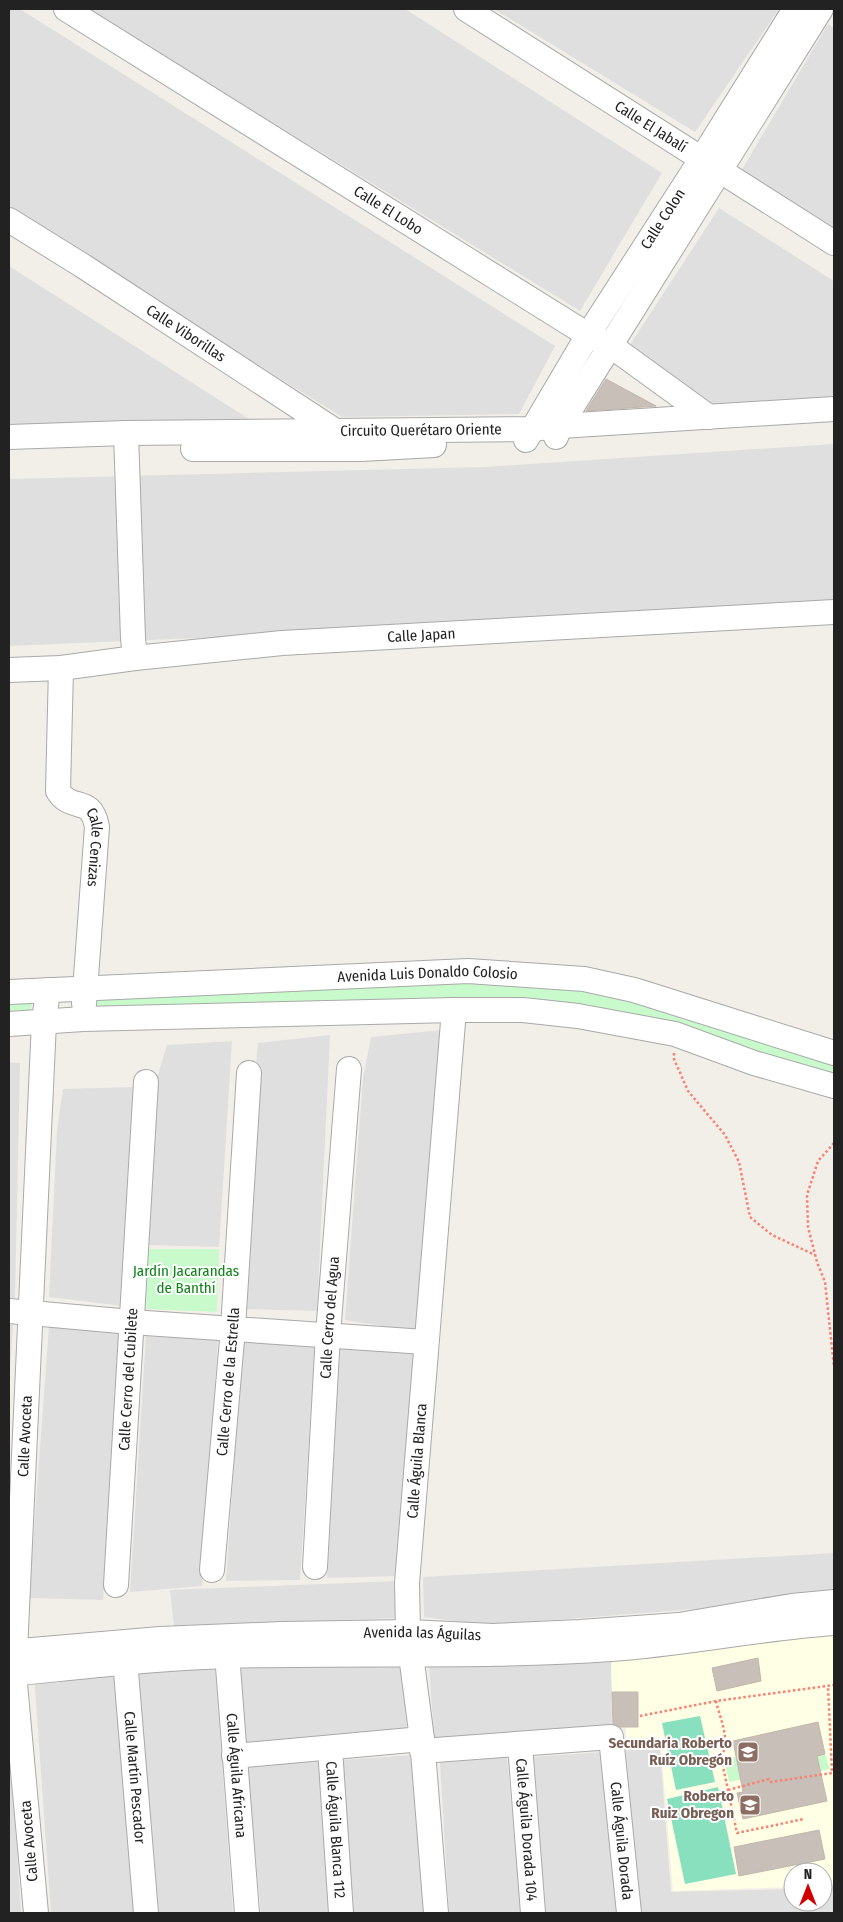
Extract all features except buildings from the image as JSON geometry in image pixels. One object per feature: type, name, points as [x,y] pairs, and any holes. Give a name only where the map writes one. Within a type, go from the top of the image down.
[{"type":"street","name":"Calle El Lobo","points":[[66,9],[588,335],[611,346],[709,416]]},
{"type":"street","name":"Calle El Jabalí","points":[[466,9],[834,243]]},
{"type":"street","name":"Calle Colon","points":[[558,433],[611,346],[795,9]]},
{"type":"street","name":"Calle Colon","points":[[528,435],[588,335],[821,9]]},
{"type":"street","name":"Calle Viborillas","points":[[9,220],[91,271],[361,449]]},
{"type":"street","name":"Circuito Querétaro Oriente","points":[[558,433],[709,416],[834,409]]},
{"type":"street","name":"Circuito Querétaro Oriente","points":[[9,453],[361,449],[558,433],[834,424]]},
{"type":"street","name":"Circuito Querétaro Oriente","points":[[9,437],[126,451],[336,431],[528,435]]},
{"type":"street","points":[[126,451],[134,648]]},
{"type":"street","name":"Calle Japan","points":[[9,670],[62,668],[134,648],[282,643],[834,612]]},
{"type":"street","name":"Calle Cenizas","points":[[62,668],[58,791],[64,800],[89,808],[95,815],[97,827],[83,1019]]},
{"type":"street","name":"Avenida Luis Donaldo Colosio","points":[[9,992],[468,971],[584,979],[634,990],[834,1053]]},
{"type":"street","name":"Calle Avoceta","points":[[36,1913],[12,1663],[19,1312],[48,990]]},
{"type":"street","name":"Calle Águila Blanca","points":[[436,1913],[406,1583],[454,1010]]},
{"type":"street","points":[[9,1024],[83,1019],[523,1010],[578,1016],[675,1034],[754,1063],[834,1086]]},
{"type":"street","name":"Calle Cerro del Agua","points":[[315,1567],[328,1334],[349,1069]]},
{"type":"street","name":"Calle Cerro de la Estrella","points":[[212,1570],[233,1328],[249,1073]]},
{"type":"street","name":"Calle Cerro del Cubilete","points":[[116,1585],[146,1082]]},
{"type":"street","points":[[19,1312],[131,1322],[425,1342]]},
{"type":"street","name":"Avenida las Águilas","points":[[721,1627],[792,1606],[834,1602]]},
{"type":"street","name":"Avenida las Águilas","points":[[12,1663],[124,1652],[226,1646],[410,1643],[502,1635],[679,1625],[721,1627],[797,1626],[834,1623]]},
{"type":"street","name":"Calle Águila Africana","points":[[226,1646],[247,1913]]},
{"type":"street","name":"Calle Martín Pescador","points":[[124,1652],[146,1913]]},
{"type":"street","name":"Calle Águila Dorada 104","points":[[422,1745],[520,1745],[611,1738]]},
{"type":"street","name":"Calle Águila Dorada","points":[[611,1738],[630,1913]]},
{"type":"street","name":"Calle Águila Blanca 112","points":[[234,1756],[330,1748],[422,1745]]},
{"type":"street","name":"Calle Águila Dorada 104","points":[[520,1745],[533,1913]]},
{"type":"street","name":"Calle Águila Blanca 112","points":[[330,1748],[341,1913]]},
{"type":"path","points":[[675,1034],[674,1059],[688,1091],[725,1136],[739,1162],[750,1217],[772,1235],[815,1255]]},
{"type":"path","points":[[834,1143],[818,1161],[807,1194],[808,1227],[815,1255],[825,1282],[834,1368]]},
{"type":"path","points":[[640,1716],[716,1701],[834,1685]]},
{"type":"path","points":[[728,1790],[769,1780],[771,1782],[832,1773],[828,1686]]},
{"type":"path","points":[[716,1701],[725,1734],[726,1749],[721,1757],[737,1833],[804,1819]]},
{"type":"shaded area","points":[[9,9],[20,9],[555,346],[519,414],[342,417],[9,210]]},
{"type":"shaded area","points":[[88,9],[405,9],[662,173],[580,311]]},
{"type":"shaded area","points":[[494,9],[779,9],[695,132]]},
{"type":"shaded area","points":[[828,24],[834,28],[834,237],[737,178]]},
{"type":"shaded area","points":[[719,208],[834,281],[834,398],[710,404],[626,351]]},
{"type":"shaded area","points":[[9,266],[260,426],[9,427]]},
{"type":"shaded area","points":[[834,444],[834,611],[9,646],[9,479],[484,467]]},
{"type":"shaded area","points":[[442,1030],[422,1332],[345,1320],[363,1078],[371,1037]]},
{"type":"shaded area","points":[[330,1035],[317,1311],[242,1309],[258,1043]]},
{"type":"shaded area","points":[[232,1041],[219,1247],[149,1245],[154,1088],[167,1045]]},
{"type":"shaded area","points":[[9,1062],[20,1063],[15,1298],[9,1298]]},
{"type":"shaded area","points":[[133,1087],[123,1306],[49,1297],[57,1131],[63,1089]]},
{"type":"shaded area","points":[[9,1325],[13,1325],[9,1381]]},
{"type":"shaded area","points":[[49,1326],[119,1333],[103,1600],[29,1598]]},
{"type":"shaded area","points":[[146,1336],[218,1340],[202,1586],[130,1592]]},
{"type":"shaded area","points":[[242,1342],[315,1345],[300,1580],[226,1581]]},
{"type":"shaded area","points":[[340,1348],[417,1353],[397,1576],[327,1578]]},
{"type":"shaded area","points":[[834,1553],[834,1592],[741,1602],[709,1608],[502,1624],[462,1622],[424,1617],[423,1577]]},
{"type":"shaded area","points":[[397,1581],[395,1618],[174,1627],[170,1590]]},
{"type":"shaded area","name":"Roberto Ruiz Obregon","points":[[834,1632],[834,1885],[833,1862],[783,1862],[783,1887],[673,1891],[660,1737],[626,1739],[626,1727],[613,1727],[611,1656]]},
{"type":"shaded area","points":[[611,1656],[612,1728],[434,1738],[429,1665]]},
{"type":"shaded area","points":[[401,1658],[407,1732],[245,1745],[240,1661]]},
{"type":"shaded area","points":[[215,1666],[233,1913],[159,1913],[138,1669]]},
{"type":"shaded area","points":[[118,1669],[139,1913],[51,1913],[34,1673]]},
{"type":"shaded area","points":[[9,1734],[21,1913],[9,1913]]},
{"type":"shaded area","points":[[659,1738],[671,1892],[783,1889],[783,1912],[833,1912],[834,1887],[834,1913],[637,1913],[625,1740]]},
{"type":"shaded area","points":[[604,1752],[617,1913],[546,1913],[532,1757]]},
{"type":"shaded area","points":[[412,1755],[423,1913],[354,1913],[341,1760]]},
{"type":"shaded area","points":[[507,1757],[521,1913],[449,1913],[440,1763]]},
{"type":"shaded area","points":[[319,1760],[334,1913],[261,1913],[247,1767]]},
{"type":"green space","points":[[445,982],[573,989],[627,1000],[834,1063],[834,1079],[608,1011],[97,1013],[96,996]]},
{"type":"green space","points":[[32,1002],[29,1017],[9,1018],[9,1003]]},
{"type":"green space","name":"Jardín Jacarandas de Banthí","points":[[148,1249],[219,1249],[217,1312],[146,1309]]},
{"type":"green space","points":[[700,1716],[715,1782],[676,1790],[662,1723]]},
{"type":"green space","points":[[825,1754],[830,1769],[776,1780],[774,1773],[729,1782],[724,1759],[736,1757],[739,1772]]},
{"type":"green space","points":[[718,1787],[736,1874],[685,1884],[667,1799]]},
{"type":"place","name":"Secundaria Roberto Ruíz Obregón","points":[[748,1752]]},
{"type":"place","name":"Roberto Ruiz Obregon","points":[[750,1805]]}]
